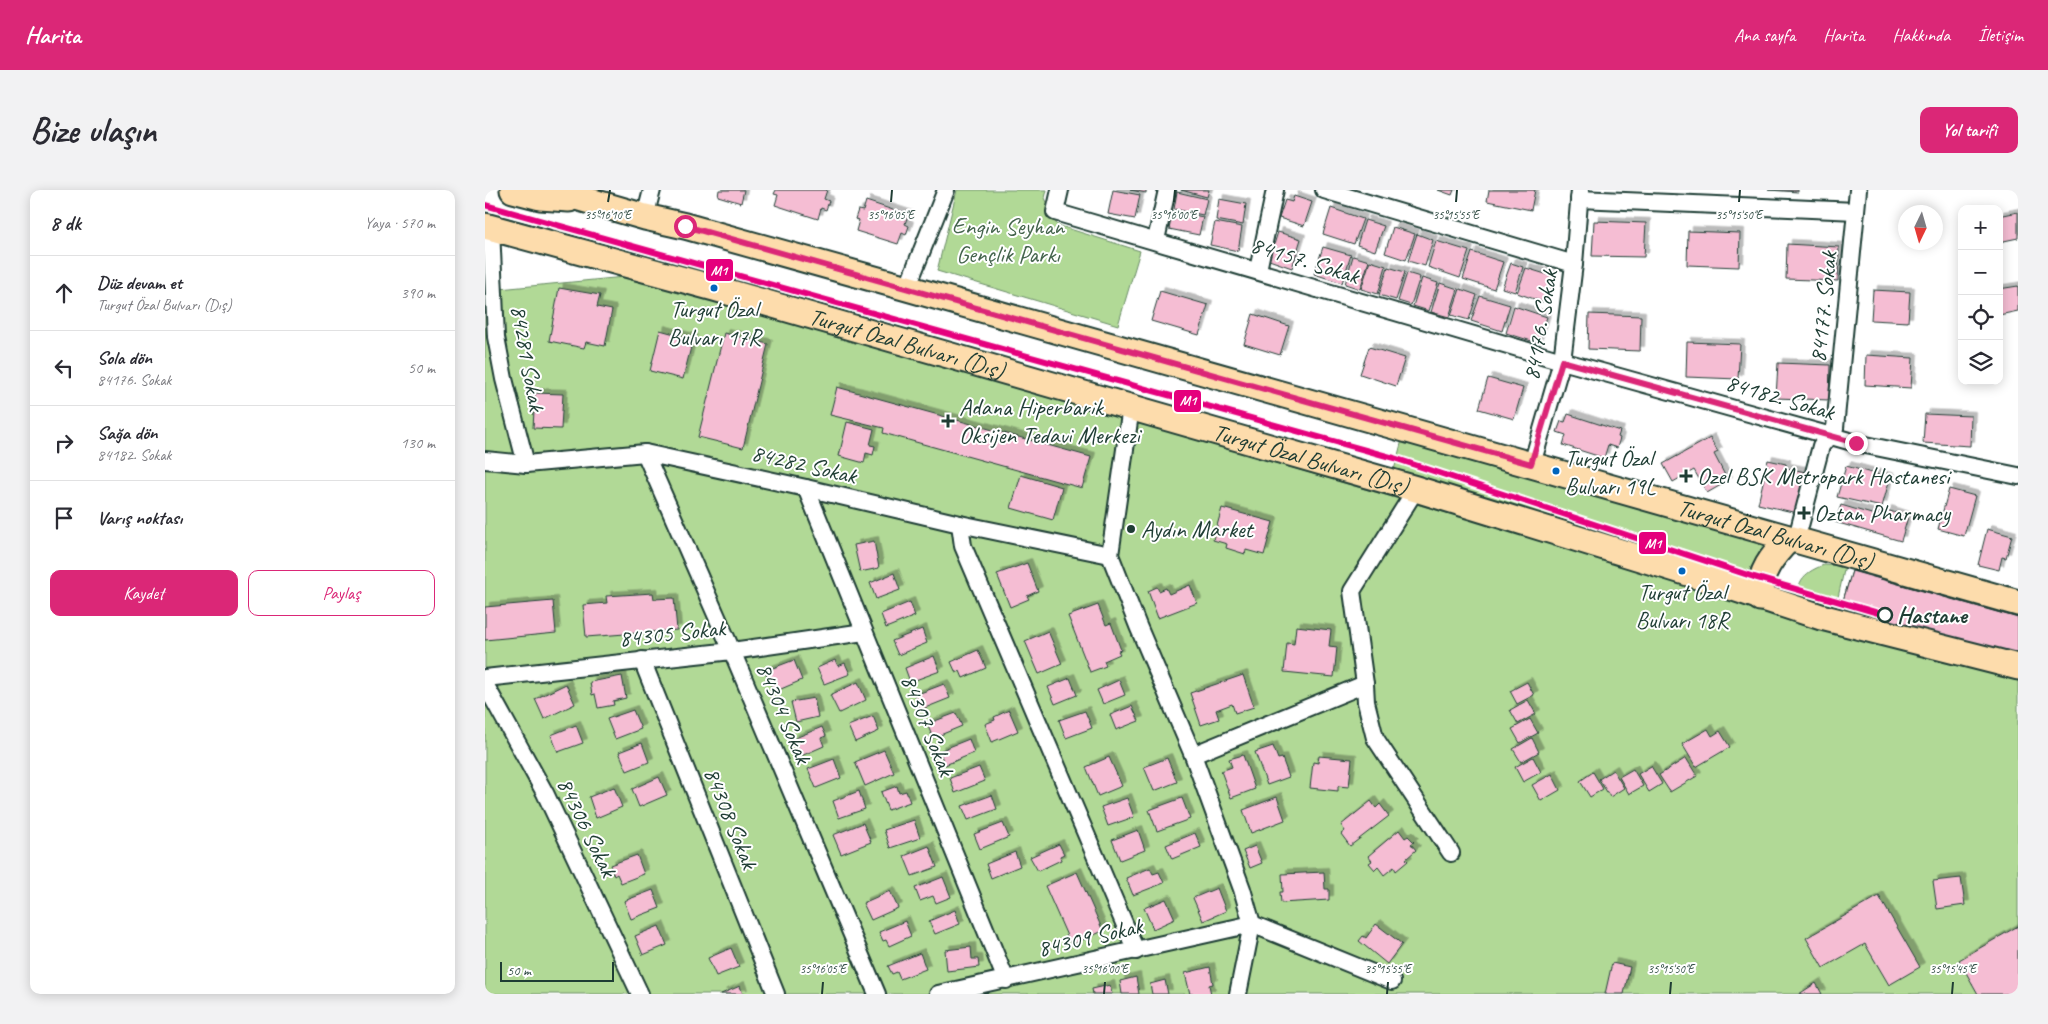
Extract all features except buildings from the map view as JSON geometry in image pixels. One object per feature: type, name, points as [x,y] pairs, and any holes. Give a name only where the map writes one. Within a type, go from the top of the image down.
[{"type":"main road","points":[[513,190],[540,197],[584,200]]},
{"type":"main road","name":"Turgut Özal Bulvarı (Dış)","points":[[552,190],[645,218],[685,226],[907,288],[2018,603]]},
{"type":"main road","name":"Turgut Özal Bulvarı (Dış)","points":[[492,227],[1416,489],[1859,628],[2018,667]]},
{"type":"main road","points":[[1760,598],[1759,589],[1763,575],[1772,557],[1793,540]]},
{"type":"street","points":[[645,218],[652,190]]},
{"type":"street","points":[[907,288],[946,190]]},
{"type":"street","name":"84157. Sokak","points":[[1060,190],[1055,212],[1156,240],[1562,361]]},
{"type":"street","points":[[1156,240],[1167,190]]},
{"type":"street","points":[[1258,270],[1275,190]]},
{"type":"street","points":[[1324,190],[1574,264]]},
{"type":"street","name":"84177. Sokak","points":[[1793,540],[1821,446],[1835,428],[1858,190]]},
{"type":"street","points":[[1579,195],[1856,211]]},
{"type":"street","name":"84176. Sokak","points":[[1531,464],[1562,361],[1574,264],[1579,195]]},
{"type":"street","name":"84281 Sokak","points":[[492,227],[496,337],[504,379],[526,464]]},
{"type":"street","name":"84182. Sokak","points":[[1562,361],[1856,443],[2018,476]]},
{"type":"street","points":[[1131,407],[1110,555],[1137,626],[1193,755],[1242,889],[1252,924],[1238,994]]},
{"type":"street","name":"84282 Sokak","points":[[485,460],[526,464],[645,453],[960,524],[1110,555]]},
{"type":"street","name":"84304 Sokak","points":[[645,453],[733,651],[877,994]]},
{"type":"street","name":"84307 Sokak","points":[[805,488],[1006,980]]},
{"type":"street","points":[[1416,489],[1352,590],[1366,702],[1375,738],[1451,853]]},
{"type":"street","points":[[960,524],[963,546],[1136,950]]},
{"type":"street","name":"84305 Sokak","points":[[485,678],[733,651],[864,632]]},
{"type":"street","name":"84308 Sokak","points":[[642,660],[776,994]]},
{"type":"street","name":"84306 Sokak","points":[[485,684],[545,792],[640,994]]},
{"type":"street","points":[[1193,755],[1365,684]]},
{"type":"street","points":[[1252,924],[1392,981]]},
{"type":"street","name":"84309 Sokak","points":[[938,994],[1252,924]]},
{"type":"green space","name":"Engin Seyhan Gençlik Parkı","points":[[957,190],[1047,190],[1045,198],[1057,225],[1140,251],[1118,325],[937,271]]},
{"type":"green space","points":[[485,257],[489,290],[635,276],[1759,604],[2018,666],[2018,994],[485,994]]},
{"type":"green space","points":[[1402,440],[1764,541],[1758,560],[1762,588],[1394,470]]},
{"type":"green space","points":[[1824,565],[1845,566],[1835,611],[1800,600],[1800,582],[1812,570]]},
{"type":"transit line","name":"M1","points":[[485,205],[1394,458],[1754,577],[1885,615]]},
{"type":"place","name":"Turgut Özal Bulvarı 17R","points":[[714,288]]},
{"type":"place","name":"Adana Hiperbarik Oksijen Tedavi Merkezi","points":[[948,421]]},
{"type":"place","name":"Turgut Özal Bulvarı 19L","points":[[1556,471]]},
{"type":"place","name":"Ozel BSK Metropark Hastanesi","points":[[1686,476]]},
{"type":"place","name":"Oztan Pharmacy","points":[[1804,513]]},
{"type":"place","name":"Aydın Market","points":[[1131,529]]},
{"type":"place","name":"Turgut Özal Bulvarı 18R","points":[[1682,571]]},
{"type":"place","name":"Hastane","points":[[1885,615]]},
{"type":"route","points":[[685,226],[1531,464],[1562,361],[1856,443]]}]
